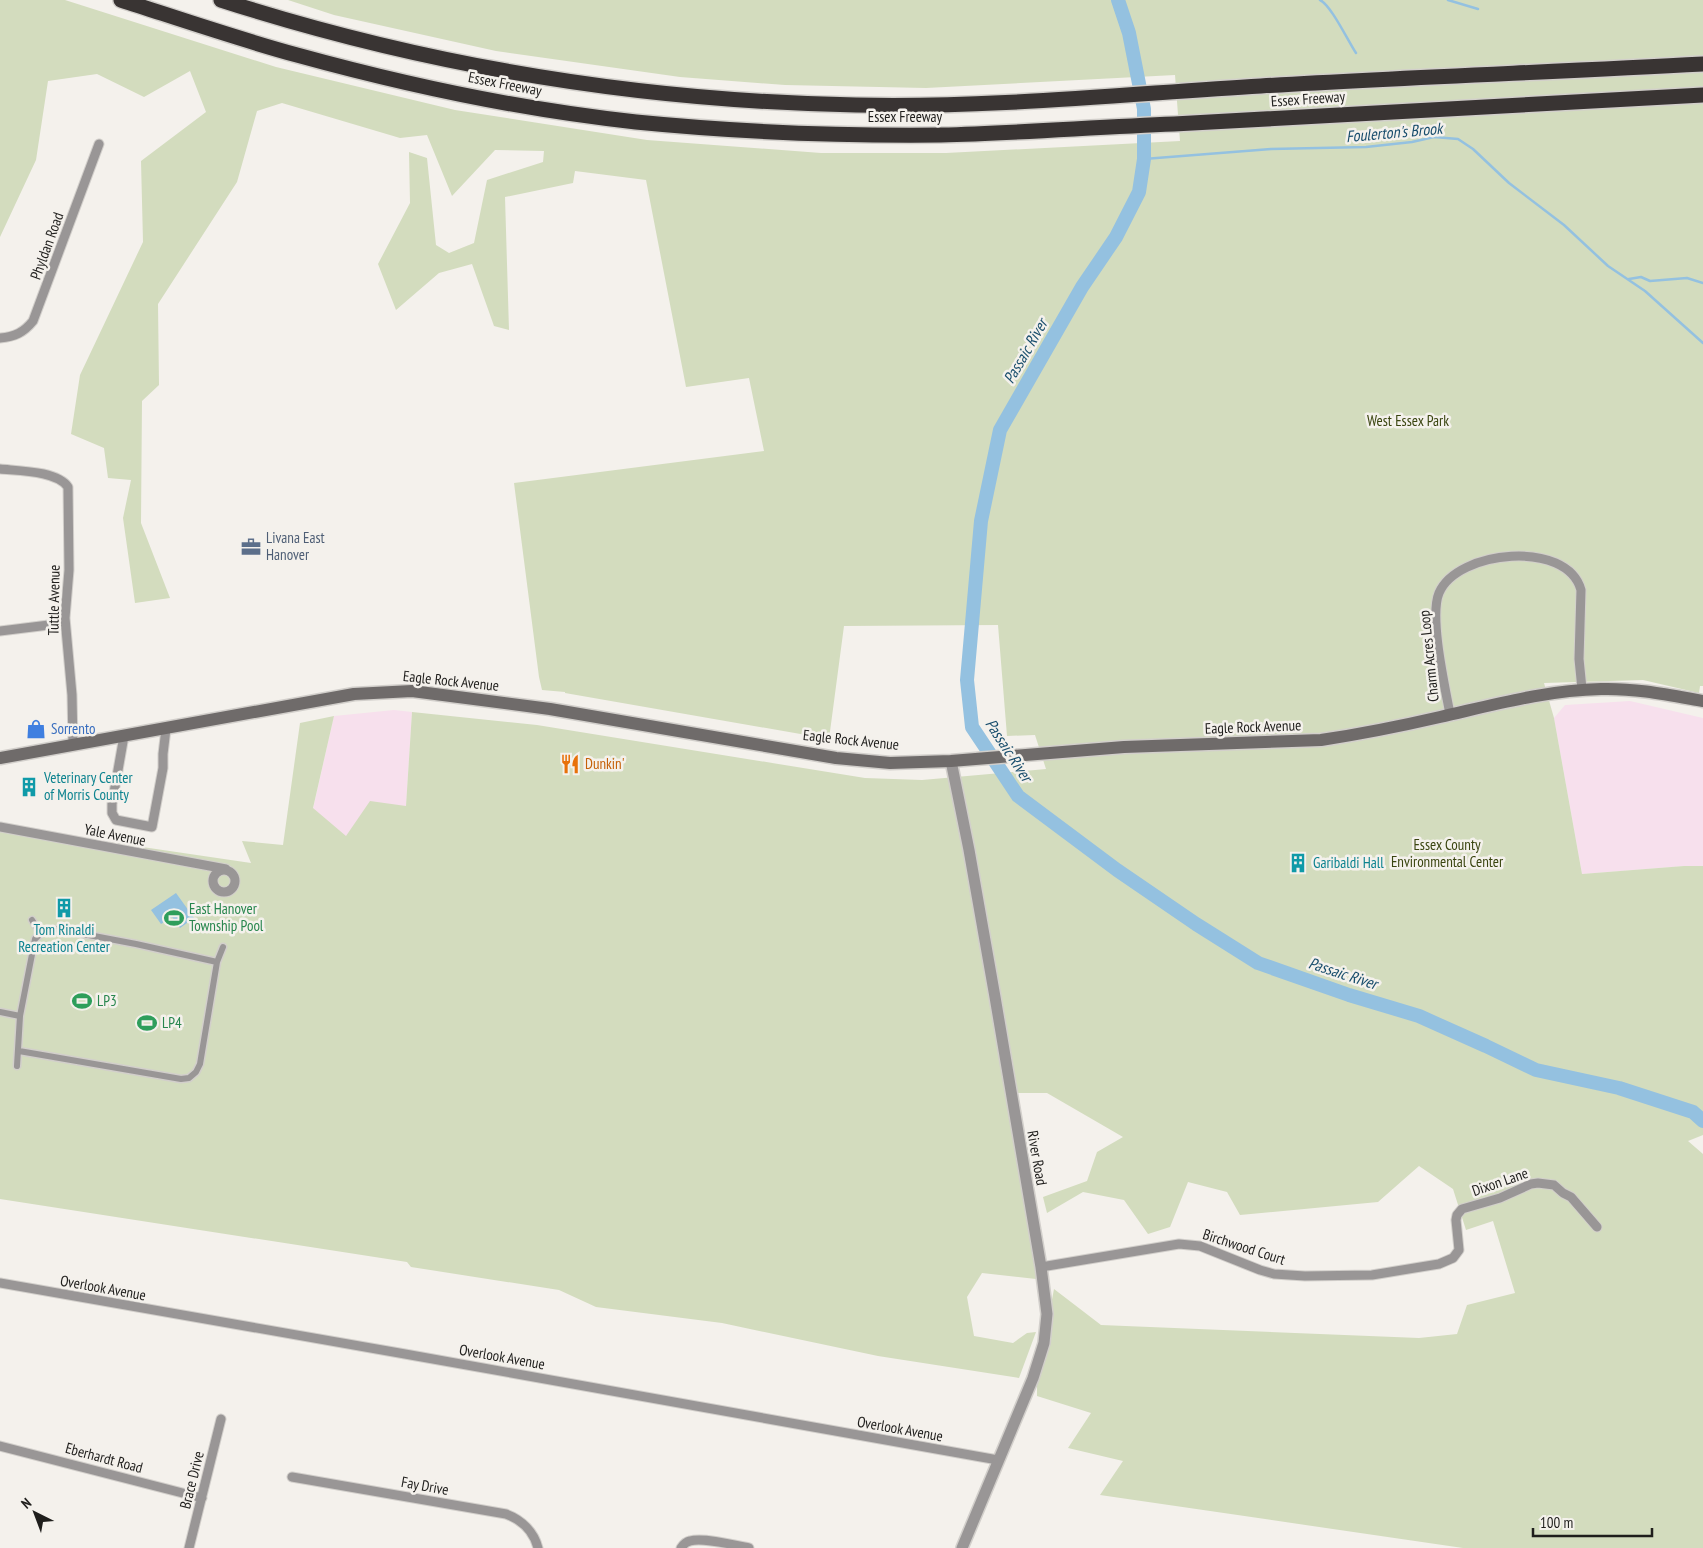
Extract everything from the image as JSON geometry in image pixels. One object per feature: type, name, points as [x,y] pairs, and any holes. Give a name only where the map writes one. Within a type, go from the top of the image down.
[{"type":"highway","name":"Essex Freeway","points":[[121,0],[234,37],[348,68],[439,89],[588,116],[702,128],[818,134],[945,134],[1106,128],[1703,95]]},
{"type":"highway","name":"Essex Freeway","points":[[221,0],[294,22],[426,56],[575,83],[645,92],[767,102],[857,105],[978,103],[1262,86],[1700,64]]},
{"type":"main road","name":"Eagle Rock Avenue","points":[[0,758],[354,694],[412,691],[550,709],[836,758],[890,763],[946,761],[1124,747],[1320,740],[1353,735],[1514,700],[1582,689],[1640,690],[1703,701]]},
{"type":"street","name":"Phyldan Road","points":[[0,338],[16,335],[25,330],[33,321],[99,144]]},
{"type":"street","name":"Tuttle Avenue","points":[[0,469],[47,475],[61,480],[68,487],[69,570],[65,623],[72,695],[73,745]]},
{"type":"street","name":"Charm Acres Loop","points":[[1450,714],[1436,629],[1436,600],[1446,583],[1459,572],[1497,557],[1541,558],[1562,566],[1573,574],[1578,581],[1581,590],[1579,659],[1582,689]]},
{"type":"street","points":[[0,631],[65,623]]},
{"type":"street","points":[[124,736],[112,813],[116,820],[152,827],[163,768],[166,729]]},
{"type":"street","name":"River Road","points":[[946,761],[971,860],[1041,1267],[1047,1314],[1044,1343],[1033,1378],[962,1548]]},
{"type":"street","name":"Yale Avenue","points":[[0,827],[226,869]]},
{"type":"street","points":[[32,920],[40,933]]},
{"type":"street","points":[[17,1066],[20,1016],[35,939],[40,933],[57,929],[217,962]]},
{"type":"street","points":[[19,1051],[162,1077],[189,1078],[196,1072],[200,1064],[217,962],[223,947]]},
{"type":"street","points":[[0,1012],[20,1016]]},
{"type":"street","name":"Dixon Lane","points":[[1439,1264],[1453,1258],[1459,1250],[1456,1220],[1457,1214],[1462,1209],[1500,1198],[1531,1184],[1544,1183],[1558,1188],[1571,1197],[1597,1227]]},
{"type":"street","name":"Birchwood Court","points":[[1041,1267],[1179,1244],[1190,1244],[1211,1249],[1260,1270],[1289,1276],[1372,1275],[1439,1264]]},
{"type":"street","name":"Overlook Avenue","points":[[0,1283],[998,1460]]},
{"type":"street","name":"Brace Drive","points":[[189,1548],[221,1419]]},
{"type":"street","name":"Eberhardt Road","points":[[0,1446],[202,1498]]},
{"type":"street","name":"Fay Drive","points":[[292,1477],[506,1514],[516,1518],[525,1525],[532,1533],[538,1548]]},
{"type":"street","points":[[681,1548],[688,1541],[693,1540],[704,1540],[749,1548]]},
{"type":"shaded area","points":[[1630,701],[1703,718],[1703,866],[1582,874],[1554,718],[1565,705]]},
{"type":"shaded area","points":[[394,710],[412,712],[406,806],[346,837],[313,809],[334,716]]},
{"type":"green space","points":[[0,0],[65,0],[276,67],[455,110],[647,140],[821,153],[946,153],[1180,141],[1175,75],[926,88],[785,85],[680,77],[496,51],[334,15],[288,0],[1703,0],[1703,686],[1700,686],[1699,693],[1643,680],[1544,683],[1554,718],[1582,874],[1703,866],[1703,1135],[1688,1141],[1703,1154],[1703,1548],[1463,1548],[1100,1495],[1123,1461],[1068,1448],[1091,1413],[1037,1396],[1037,1379],[1054,1289],[1101,1325],[1419,1338],[1457,1334],[1467,1305],[1515,1293],[1493,1221],[1466,1230],[1453,1189],[1419,1166],[1378,1202],[1240,1215],[1227,1192],[1188,1182],[1170,1227],[1148,1234],[1124,1200],[1083,1192],[1047,1213],[1043,1197],[1087,1181],[1097,1152],[1123,1137],[1047,1093],[1013,1093],[1045,1280],[982,1273],[967,1297],[974,1336],[1013,1343],[1027,1333],[1036,1332],[1019,1378],[878,1356],[722,1323],[596,1307],[559,1290],[411,1267],[407,1262],[0,1199],[0,826],[251,863],[242,841],[283,845],[300,723],[334,716],[313,808],[346,836],[370,801],[406,806],[412,712],[537,725],[865,778],[922,780],[1046,769],[1035,735],[1007,736],[998,625],[844,626],[829,739],[565,692],[542,690],[514,483],[764,451],[749,378],[686,387],[646,180],[575,171],[573,183],[505,197],[509,330],[494,326],[472,264],[439,273],[396,310],[378,264],[410,203],[409,152],[427,158],[436,245],[449,253],[474,243],[487,180],[543,162],[544,151],[495,150],[452,196],[427,135],[400,138],[282,103],[257,111],[237,182],[158,304],[159,385],[142,401],[141,523],[170,598],[135,603],[123,518],[131,480],[108,478],[104,448],[71,434],[80,375],[143,242],[141,161],[206,112],[190,71],[144,97],[97,74],[48,81],[36,160],[0,237]]},
{"type":"water","points":[[176,893],[194,918],[180,928],[172,917],[161,924],[151,910]]},
{"type":"waterway","name":"Passaic River","points":[[1118,0],[1129,33],[1144,109],[1144,159],[1139,192],[1116,237],[1082,287],[1000,430],[981,521],[967,680],[972,727],[1018,796],[1117,870],[1196,924],[1258,963],[1349,995],[1419,1016],[1536,1070],[1619,1088],[1693,1112],[1703,1121]]},
{"type":"waterway","points":[[1320,0],[1334,16],[1356,53]]},
{"type":"waterway","points":[[1448,0],[1478,9]]},
{"type":"waterway","name":"Foulerton's Brook","points":[[1144,159],[1271,149],[1366,147],[1412,142],[1434,137],[1458,139],[1473,149],[1509,183],[1564,225],[1608,266],[1645,291],[1703,343]]},
{"type":"waterway","points":[[1629,279],[1641,277],[1650,281],[1687,278],[1703,283]]},
{"type":"place","name":"Livana East Hanover","points":[[251,547]]},
{"type":"place","name":"Sorrento","points":[[36,729]]},
{"type":"place","name":"Dunkin'","points":[[570,764]]},
{"type":"place","name":"Veterinary Center of Morris County","points":[[29,787]]},
{"type":"place","name":"Garibaldi Hall","points":[[1298,863]]},
{"type":"place","name":"Tom Rinaldi Recreation Center","points":[[64,908]]},
{"type":"place","name":"East Hanover Township Pool","points":[[174,918]]},
{"type":"place","name":"LP3","points":[[82,1001]]},
{"type":"place","name":"LP4","points":[[147,1023]]},
{"type":"park label","name":"West Essex Park","points":[[1408,421]]},
{"type":"park label","name":"Essex County Environmental Center","points":[[1447,854]]}]
